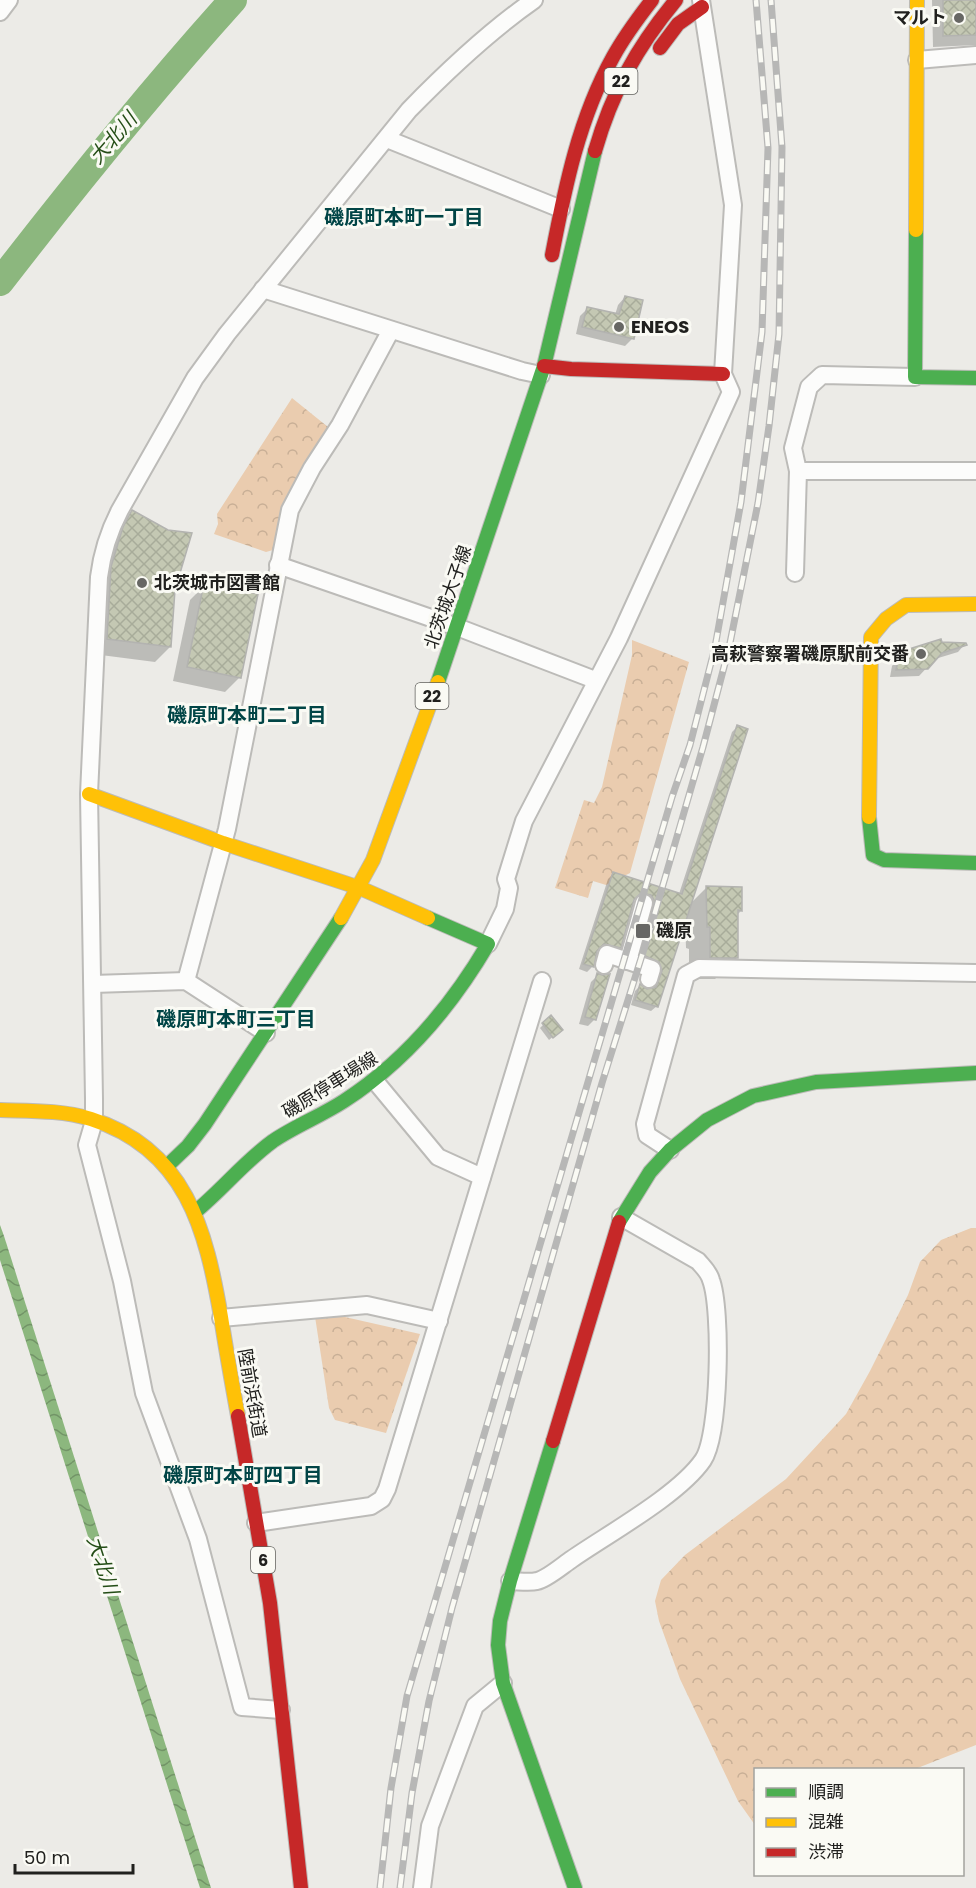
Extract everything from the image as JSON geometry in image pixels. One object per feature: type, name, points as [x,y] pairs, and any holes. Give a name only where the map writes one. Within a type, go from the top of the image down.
[{"type":"main road","points":[[551,265],[561,209],[585,116],[612,58],[652,0]]},
{"type":"main road","name":"北茨城大子線","points":[[166,1167],[205,1124],[360,888],[377,849],[457,627],[543,370],[588,174],[605,117],[617,89],[643,43],[676,0]]},
{"type":"main road","points":[[917,0],[915,377],[976,378]]},
{"type":"main road","points":[[652,62],[668,36],[688,13],[701,3]]},
{"type":"main road","points":[[554,323],[579,284]]},
{"type":"main road","points":[[547,295],[554,323]]},
{"type":"main road","points":[[543,370],[723,374]]},
{"type":"main road","points":[[976,604],[906,605],[886,619],[871,637],[869,813],[873,855],[894,861],[976,863]]},
{"type":"main road","points":[[89,794],[224,843],[360,888],[488,944]]},
{"type":"main road","name":"磯原停車場線","points":[[195,1212],[216,1196],[266,1146],[375,1081],[400,1060],[455,998],[488,944]]},
{"type":"main road","points":[[575,1888],[503,1683],[498,1645],[500,1621],[510,1581],[621,1217],[650,1173],[670,1150],[707,1120],[753,1096],[816,1082],[976,1073]]},
{"type":"main road","name":"陸前浜街道","points":[[0,1110],[59,1113],[94,1120],[138,1142],[166,1167],[185,1193],[195,1212],[209,1250],[270,1603],[301,1888]]},
{"type":"street","points":[[0,12],[9,0]]},
{"type":"street","points":[[281,1710],[242,1707],[198,1539],[144,1393],[122,1281],[87,1145],[94,1120],[89,794],[101,559],[110,529],[195,378],[227,334],[409,110],[479,43],[534,0]]},
{"type":"street","points":[[488,944],[505,909],[509,888],[506,879],[524,820],[619,638],[728,403],[731,392],[723,374],[733,205],[701,3]]},
{"type":"street","points":[[917,60],[976,55]]},
{"type":"street","points":[[387,139],[561,209]]},
{"type":"street","points":[[263,289],[522,371],[543,370]]},
{"type":"street","points":[[186,981],[224,843],[290,510],[340,425],[391,330]]},
{"type":"street","points":[[795,573],[798,471],[793,448],[809,387],[822,375],[915,377]]},
{"type":"street","points":[[798,471],[976,471]]},
{"type":"street","points":[[278,565],[457,627],[596,681]]},
{"type":"street","points":[[628,962],[644,903]]},
{"type":"street","points":[[607,962],[628,962],[648,975]]},
{"type":"street","points":[[670,1150],[648,1135],[645,1124],[686,975],[699,968],[976,973]]},
{"type":"street","points":[[93,984],[186,981],[266,1033]]},
{"type":"street","points":[[256,1523],[371,1506],[382,1499],[387,1490],[542,981]]},
{"type":"street","points":[[375,1081],[438,1157],[482,1177]]},
{"type":"street","points":[[510,1581],[538,1581],[664,1497],[705,1458],[711,1439],[719,1349],[711,1279],[698,1261],[621,1217]]},
{"type":"street","points":[[221,1318],[367,1305],[439,1321]]},
{"type":"street","points":[[422,1888],[430,1826],[475,1706],[503,1683]]},
{"type":"green space","points":[[292,398],[328,427],[286,503],[273,550],[266,552],[214,534],[218,524],[217,514]]},
{"type":"green space","points":[[632,640],[689,662],[630,873],[606,885],[593,881],[588,898],[555,888],[584,800],[594,803],[602,787],[632,655]]},
{"type":"green space","points":[[976,1228],[976,1745],[918,1768],[754,1768],[754,1824],[738,1801],[680,1679],[659,1621],[655,1601],[661,1580],[685,1555],[786,1479],[846,1414],[908,1295],[920,1262],[941,1240]]},
{"type":"green space","points":[[314,1310],[420,1334],[386,1433],[335,1420],[329,1408]]},
{"type":"water","points":[[0,1225],[211,1888],[200,1888],[0,1260]]},
{"type":"building","name":"マルト","points":[[943,0],[976,0],[976,35],[943,36]]},
{"type":"building","points":[[625,296],[643,300],[634,339],[582,327],[587,307],[619,314]]},
{"type":"building","name":"北茨城市図書館","points":[[132,510],[168,530],[192,533],[175,590],[171,647],[107,639],[111,567],[123,527]]},
{"type":"building","points":[[204,583],[258,594],[241,678],[187,667]]},
{"type":"building","name":"高萩警察署磯原駅前交番","points":[[941,639],[942,642],[966,643],[967,645],[942,653],[928,669],[896,670],[899,657],[906,646],[909,649]]},
{"type":"building","points":[[737,725],[748,729],[658,1007],[635,1000],[640,984],[647,989],[656,987],[662,971],[659,962],[641,954],[654,906],[651,895],[641,893],[634,900],[621,948],[604,944],[597,951],[594,967],[583,964],[613,872],[682,894]]},
{"type":"building","points":[[706,886],[742,887],[742,911],[738,910],[738,958],[710,958]]},
{"type":"building","points":[[597,973],[610,974],[596,1020],[585,1017]]},
{"type":"building","points":[[551,1015],[563,1030],[553,1038],[542,1023]]},
{"type":"waterway","name":"大北川","points":[[0,282],[114,139],[233,0]]},
{"type":"railway","points":[[380,1888],[391,1788],[407,1696],[672,797],[690,745],[715,647],[741,502],[762,332],[768,148],[756,0]]},
{"type":"railway","points":[[400,1888],[412,1793],[429,1701],[452,1608],[602,1083],[649,933],[703,747],[729,648],[758,503],[779,334],[782,147],[771,0]]},
{"type":"traffic: fast","points":[[438,682],[544,366],[595,151]]},
{"type":"traffic: fast","points":[[916,230],[915,377],[976,378]]},
{"type":"traffic: fast","points":[[869,817],[873,855],[884,860],[976,863]]},
{"type":"traffic: fast","points":[[166,1167],[188,1146],[205,1124],[341,918]]},
{"type":"traffic: fast","points":[[195,1212],[273,1141],[344,1101],[387,1068],[443,1011],[488,944],[428,918]]},
{"type":"traffic: fast","points":[[619,1222],[650,1172],[670,1150],[707,1120],[753,1096],[816,1082],[976,1073]]},
{"type":"traffic: fast","points":[[553,1441],[510,1581],[500,1621],[498,1645],[503,1683],[575,1888]]},
{"type":"traffic: slow","points":[[916,230],[917,0]]},
{"type":"traffic: slow","points":[[869,817],[871,637],[886,619],[906,605],[976,604]]},
{"type":"traffic: slow","points":[[341,918],[373,860],[438,682]]},
{"type":"traffic: slow","points":[[89,794],[223,843],[360,888],[428,918]]},
{"type":"traffic: slow","points":[[0,1110],[57,1112],[91,1119],[123,1133],[149,1150],[170,1172],[186,1197],[208,1254],[238,1416]]},
{"type":"traffic: jam","points":[[552,255],[568,179],[591,104],[617,50],[652,0]]},
{"type":"traffic: jam","points":[[595,151],[609,109],[627,71],[649,35],[676,0]]},
{"type":"traffic: jam","points":[[660,48],[678,24],[702,7]]},
{"type":"traffic: jam","points":[[544,366],[723,374]]},
{"type":"traffic: jam","points":[[553,1441],[619,1222]]},
{"type":"traffic: jam","points":[[238,1416],[270,1603],[301,1888]]},
{"type":"place","name":"マルト","points":[[959,18]]},
{"type":"place","name":"ENEOS","points":[[619,327]]},
{"type":"place","name":"北茨城市図書館","points":[[142,583]]},
{"type":"place","name":"高萩警察署磯原駅前交番","points":[[921,654]]},
{"type":"place","name":"磯原","points":[[643,931]]},
{"type":"district","name":"磯原町本町一丁目","points":[[404,217]]},
{"type":"district","name":"磯原町本町二丁目","points":[[247,715]]},
{"type":"district","name":"磯原町本町三丁目","points":[[236,1019]]},
{"type":"district","name":"磯原町本町四丁目","points":[[243,1475]]}]
